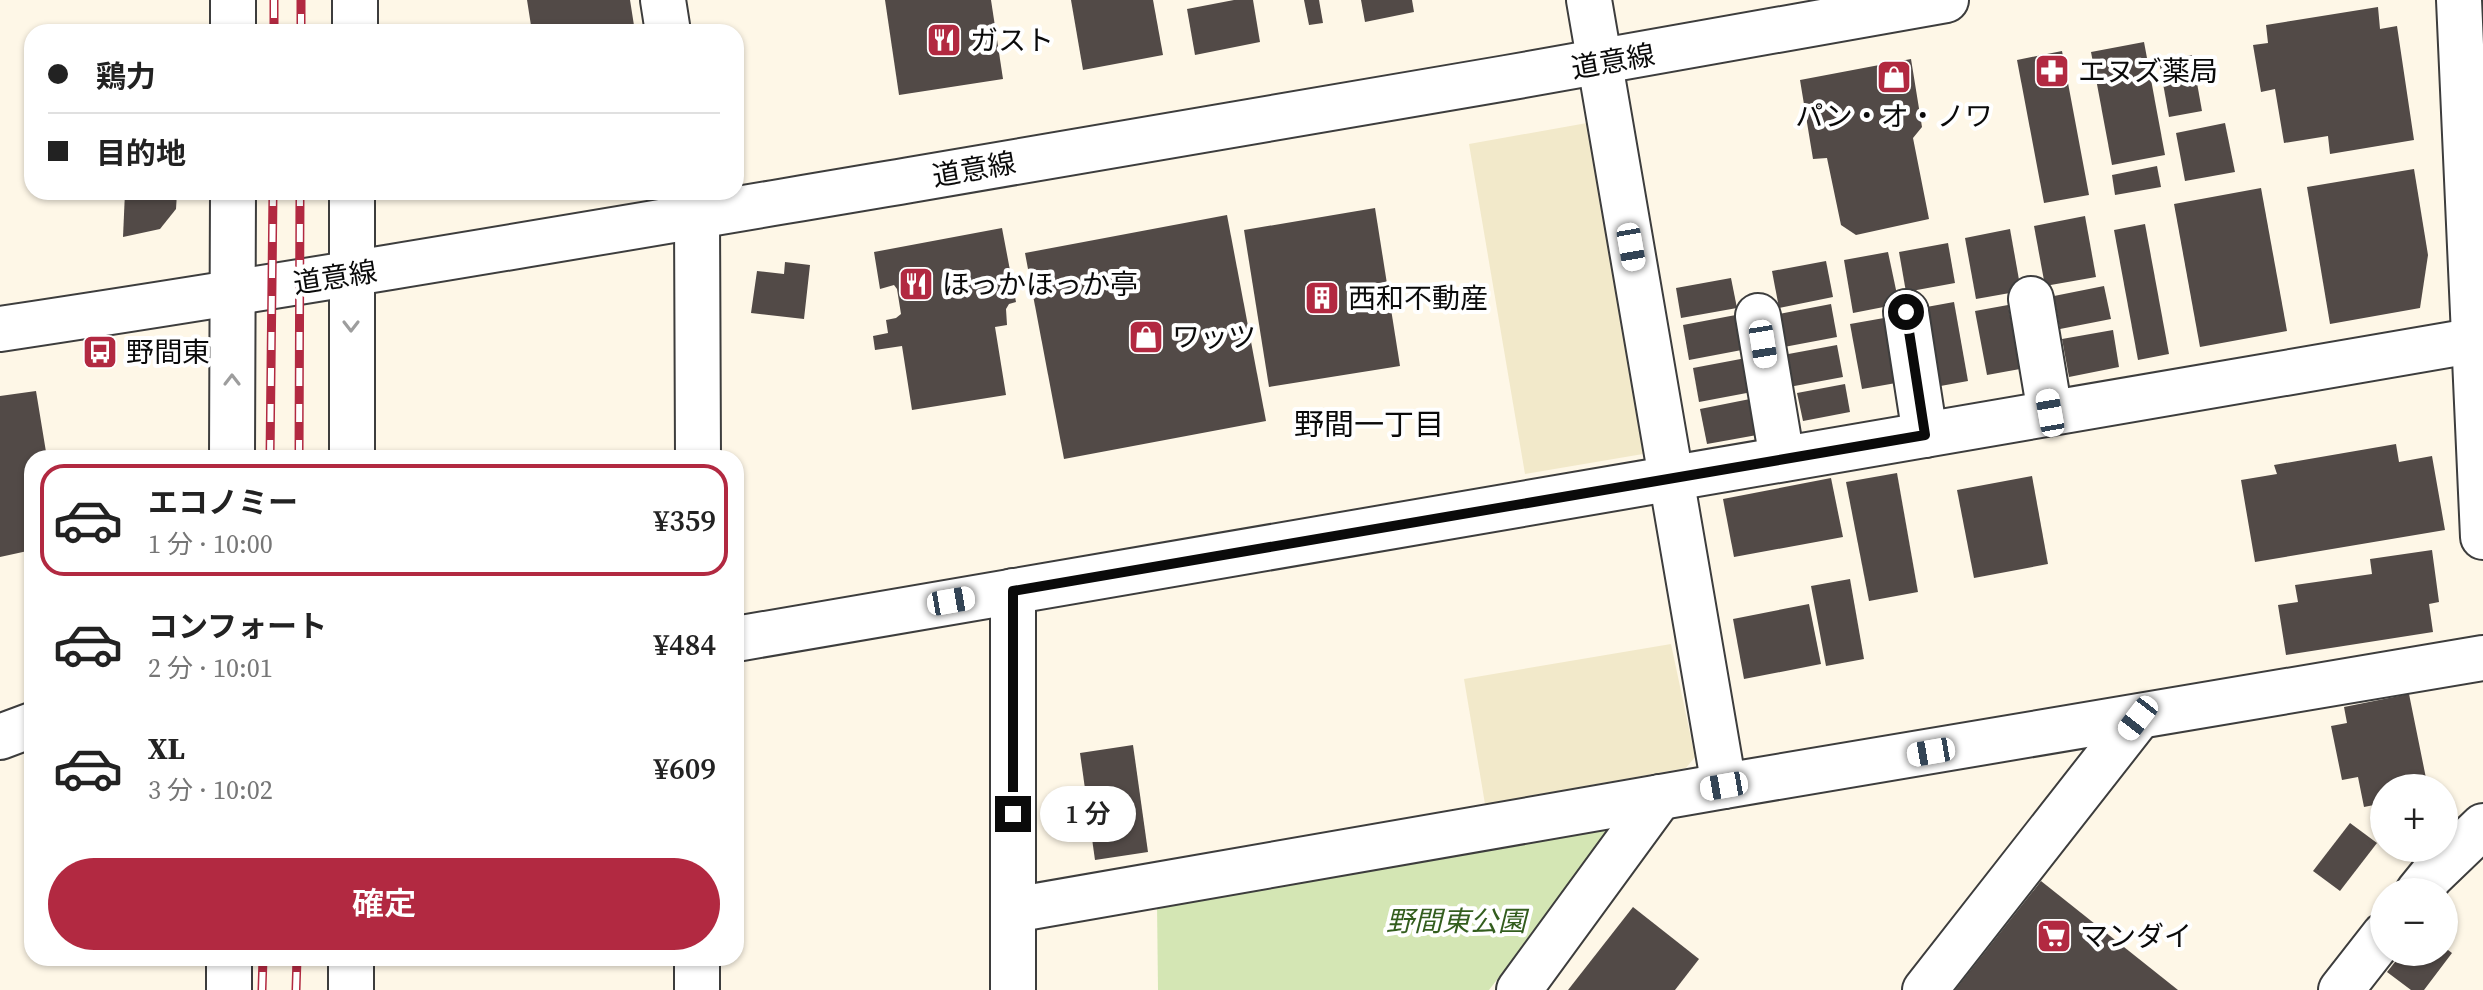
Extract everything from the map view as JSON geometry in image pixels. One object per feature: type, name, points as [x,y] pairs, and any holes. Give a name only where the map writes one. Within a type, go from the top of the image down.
[{"type":"street","points":[[233,0],[233,24]]},
{"type":"street","points":[[355,0],[355,24]]},
{"type":"street","points":[[663,0],[667,24]]},
{"type":"street","points":[[1589,0],[1724,786]]},
{"type":"street","name":"道意線","points":[[744,196],[1600,63],[1946,0]]},
{"type":"street","points":[[2459,0],[2479,340],[2483,537]]},
{"type":"street","points":[[232,450],[233,200]]},
{"type":"street","points":[[352,200],[352,450]]},
{"type":"street","name":"道意線","points":[[0,329],[351,274],[721,200]]},
{"type":"street","points":[[695,204],[698,450]]},
{"type":"street","points":[[2031,299],[2050,413]]},
{"type":"street","points":[[1906,312],[1925,435]]},
{"type":"street","points":[[1758,316],[1782,459]]},
{"type":"street","points":[[744,638],[2479,340]]},
{"type":"street","points":[[1013,591],[1013,990]]},
{"type":"street","points":[[1013,910],[2483,658]]},
{"type":"street","points":[[1925,990],[2138,718]]},
{"type":"street","points":[[0,737],[24,728]]},
{"type":"street","points":[[1519,990],[1660,797]]},
{"type":"street","points":[[2429,878],[2483,826]]},
{"type":"street","points":[[2341,990],[2370,953]]},
{"type":"street","points":[[229,966],[229,990]]},
{"type":"street","points":[[351,966],[351,990]]},
{"type":"street","points":[[697,966],[697,990]]},
{"type":"shaded area","points":[[1587,123],[1643,454],[1525,474],[1469,144]]},
{"type":"shaded area","points":[[1671,644],[1695,757],[1686,768],[1485,804],[1464,679]]},
{"type":"green space","name":"野間東公園","points":[[1617,826],[1489,990],[1158,990],[1157,903]]},
{"type":"building","points":[[527,0],[630,0],[634,24],[531,24]]},
{"type":"building","name":"ガスト","points":[[885,0],[991,0],[1003,79],[899,95]]},
{"type":"building","points":[[1071,0],[1153,0],[1163,55],[1083,70]]},
{"type":"building","points":[[1234,0],[1253,0],[1260,42],[1195,55],[1187,9]]},
{"type":"building","points":[[1304,0],[1319,0],[1323,23],[1309,25]]},
{"type":"building","points":[[1361,0],[1412,0],[1414,12],[1365,22]]},
{"type":"building","points":[[2378,7],[2380,29],[2397,26],[2414,140],[2330,154],[2328,136],[2284,143],[2275,89],[2261,92],[2253,45],[2268,43],[2266,25]]},
{"type":"building","points":[[2144,42],[2165,155],[2112,165],[2091,52]]},
{"type":"building","points":[[2062,51],[2089,195],[2044,203],[2017,60]]},
{"type":"building","points":[[2192,55],[2202,111],[2169,117],[2159,61]]},
{"type":"building","points":[[1911,59],[1922,127],[1913,138],[1929,219],[1856,235],[1841,225],[1827,158],[1813,159],[1800,80]]},
{"type":"building","points":[[2225,123],[2235,172],[2185,181],[2176,133]]},
{"type":"building","points":[[2157,166],[2161,187],[2115,195],[2112,175]]},
{"type":"building","points":[[2414,169],[2428,255],[2420,308],[2330,324],[2307,187]]},
{"type":"building","points":[[2261,188],[2287,331],[2200,347],[2174,204]]},
{"type":"building","points":[[125,200],[177,200],[176,209],[160,229],[123,237]]},
{"type":"building","name":"西和不動産","points":[[1375,208],[1400,366],[1269,387],[1244,230]]},
{"type":"building","name":"ワッツ","points":[[1227,215],[1266,421],[1064,459],[1025,253]]},
{"type":"building","points":[[2085,216],[2096,277],[2045,286],[2034,226]]},
{"type":"building","points":[[2145,224],[2169,354],[2138,360],[2114,230]]},
{"type":"building","points":[[1002,228],[1016,302],[1006,309],[1007,325],[995,327],[1006,395],[912,410],[902,346],[875,350],[873,336],[888,333],[886,320],[901,314],[894,285],[880,289],[874,252]]},
{"type":"building","points":[[2010,229],[2021,291],[1976,299],[1965,238]]},
{"type":"building","points":[[1948,243],[1955,283],[1906,292],[1899,252]]},
{"type":"building","points":[[1888,252],[1899,304],[1853,313],[1844,260]]},
{"type":"building","points":[[1826,261],[1833,297],[1779,308],[1772,271]]},
{"type":"building","points":[[785,262],[810,265],[804,319],[751,313],[757,271],[784,274]]},
{"type":"building","points":[[1731,278],[1737,308],[1681,318],[1676,288]]},
{"type":"building","points":[[2104,286],[2111,319],[2060,329],[2054,296]]},
{"type":"building","points":[[1954,302],[1968,381],[1935,387],[1921,308]]},
{"type":"building","points":[[1831,304],[1837,337],[1784,347],[1779,314]]},
{"type":"building","points":[[2008,305],[2020,369],[1987,375],[1975,311]]},
{"type":"building","points":[[1741,314],[1747,349],[1689,360],[1683,325]]},
{"type":"building","points":[[1884,318],[1896,383],[1862,389],[1850,324]]},
{"type":"building","points":[[2113,330],[2119,367],[2069,377],[2062,339]]},
{"type":"building","points":[[1837,345],[1843,377],[1789,387],[1783,355]]},
{"type":"building","points":[[1746,358],[1752,392],[1699,402],[1693,368]]},
{"type":"building","points":[[1845,384],[1850,412],[1803,421],[1797,393]]},
{"type":"building","points":[[36,391],[46,450],[24,450],[24,552],[0,557],[0,396]]},
{"type":"building","points":[[1750,399],[1757,435],[1707,444],[1700,409]]},
{"type":"building","points":[[2396,444],[2399,462],[2432,456],[2445,530],[2255,562],[2241,480],[2277,474],[2274,465]]},
{"type":"building","points":[[1897,473],[1918,592],[1869,601],[1846,482]]},
{"type":"building","points":[[2032,476],[2048,564],[1974,578],[1957,490]]},
{"type":"building","points":[[1831,478],[1843,537],[1734,557],[1723,499]]},
{"type":"building","points":[[2432,550],[2439,602],[2429,604],[2433,632],[2286,655],[2278,605],[2298,602],[2295,585],[2372,574],[2370,559]]},
{"type":"building","points":[[1850,579],[1864,659],[1826,666],[1811,586]]},
{"type":"building","points":[[1809,604],[1821,664],[1744,679],[1733,619]]},
{"type":"building","points":[[2409,694],[2425,774],[2370,774],[2370,806],[2364,807],[2358,777],[2342,780],[2331,726],[2347,723],[2344,707]]},
{"type":"building","points":[[1133,745],[1148,852],[1095,860],[1080,753]]},
{"type":"building","points":[[2350,823],[2370,838],[2370,852],[2340,891],[2313,871]]},
{"type":"building","name":"マンダイ","points":[[2041,881],[2178,990],[1955,990]]},
{"type":"building","points":[[1633,907],[1699,959],[1675,990],[1568,990]]},
{"type":"building","points":[[2392,966],[2442,966],[2424,990],[2411,990],[2387,972]]},
{"type":"railway","points":[[274,0],[274,24]]},
{"type":"railway","points":[[301,0],[301,24]]},
{"type":"railway","points":[[270,450],[273,200]]},
{"type":"railway","points":[[299,450],[300,200]]},
{"type":"railway","points":[[262,990],[263,966]]},
{"type":"railway","points":[[296,990],[297,966]]},
{"type":"place","name":"ガスト","points":[[944,40]]},
{"type":"place","name":"エヌズ薬局","points":[[2052,71]]},
{"type":"place","name":"パン・オ・ノワ","points":[[1894,77]]},
{"type":"place","name":"ほっかほっか亭","points":[[916,284]]},
{"type":"place","name":"西和不動産","points":[[1322,298]]},
{"type":"place","name":"ワッツ","points":[[1146,337]]},
{"type":"place","name":"野間東","points":[[100,352]]},
{"type":"place","name":"マンダイ","points":[[2054,936]]},
{"type":"district","name":"野間一丁目","points":[[1369,425]]},
{"type":"route","points":[[1013,814],[1013,591],[1925,435],[1906,312]]}]
